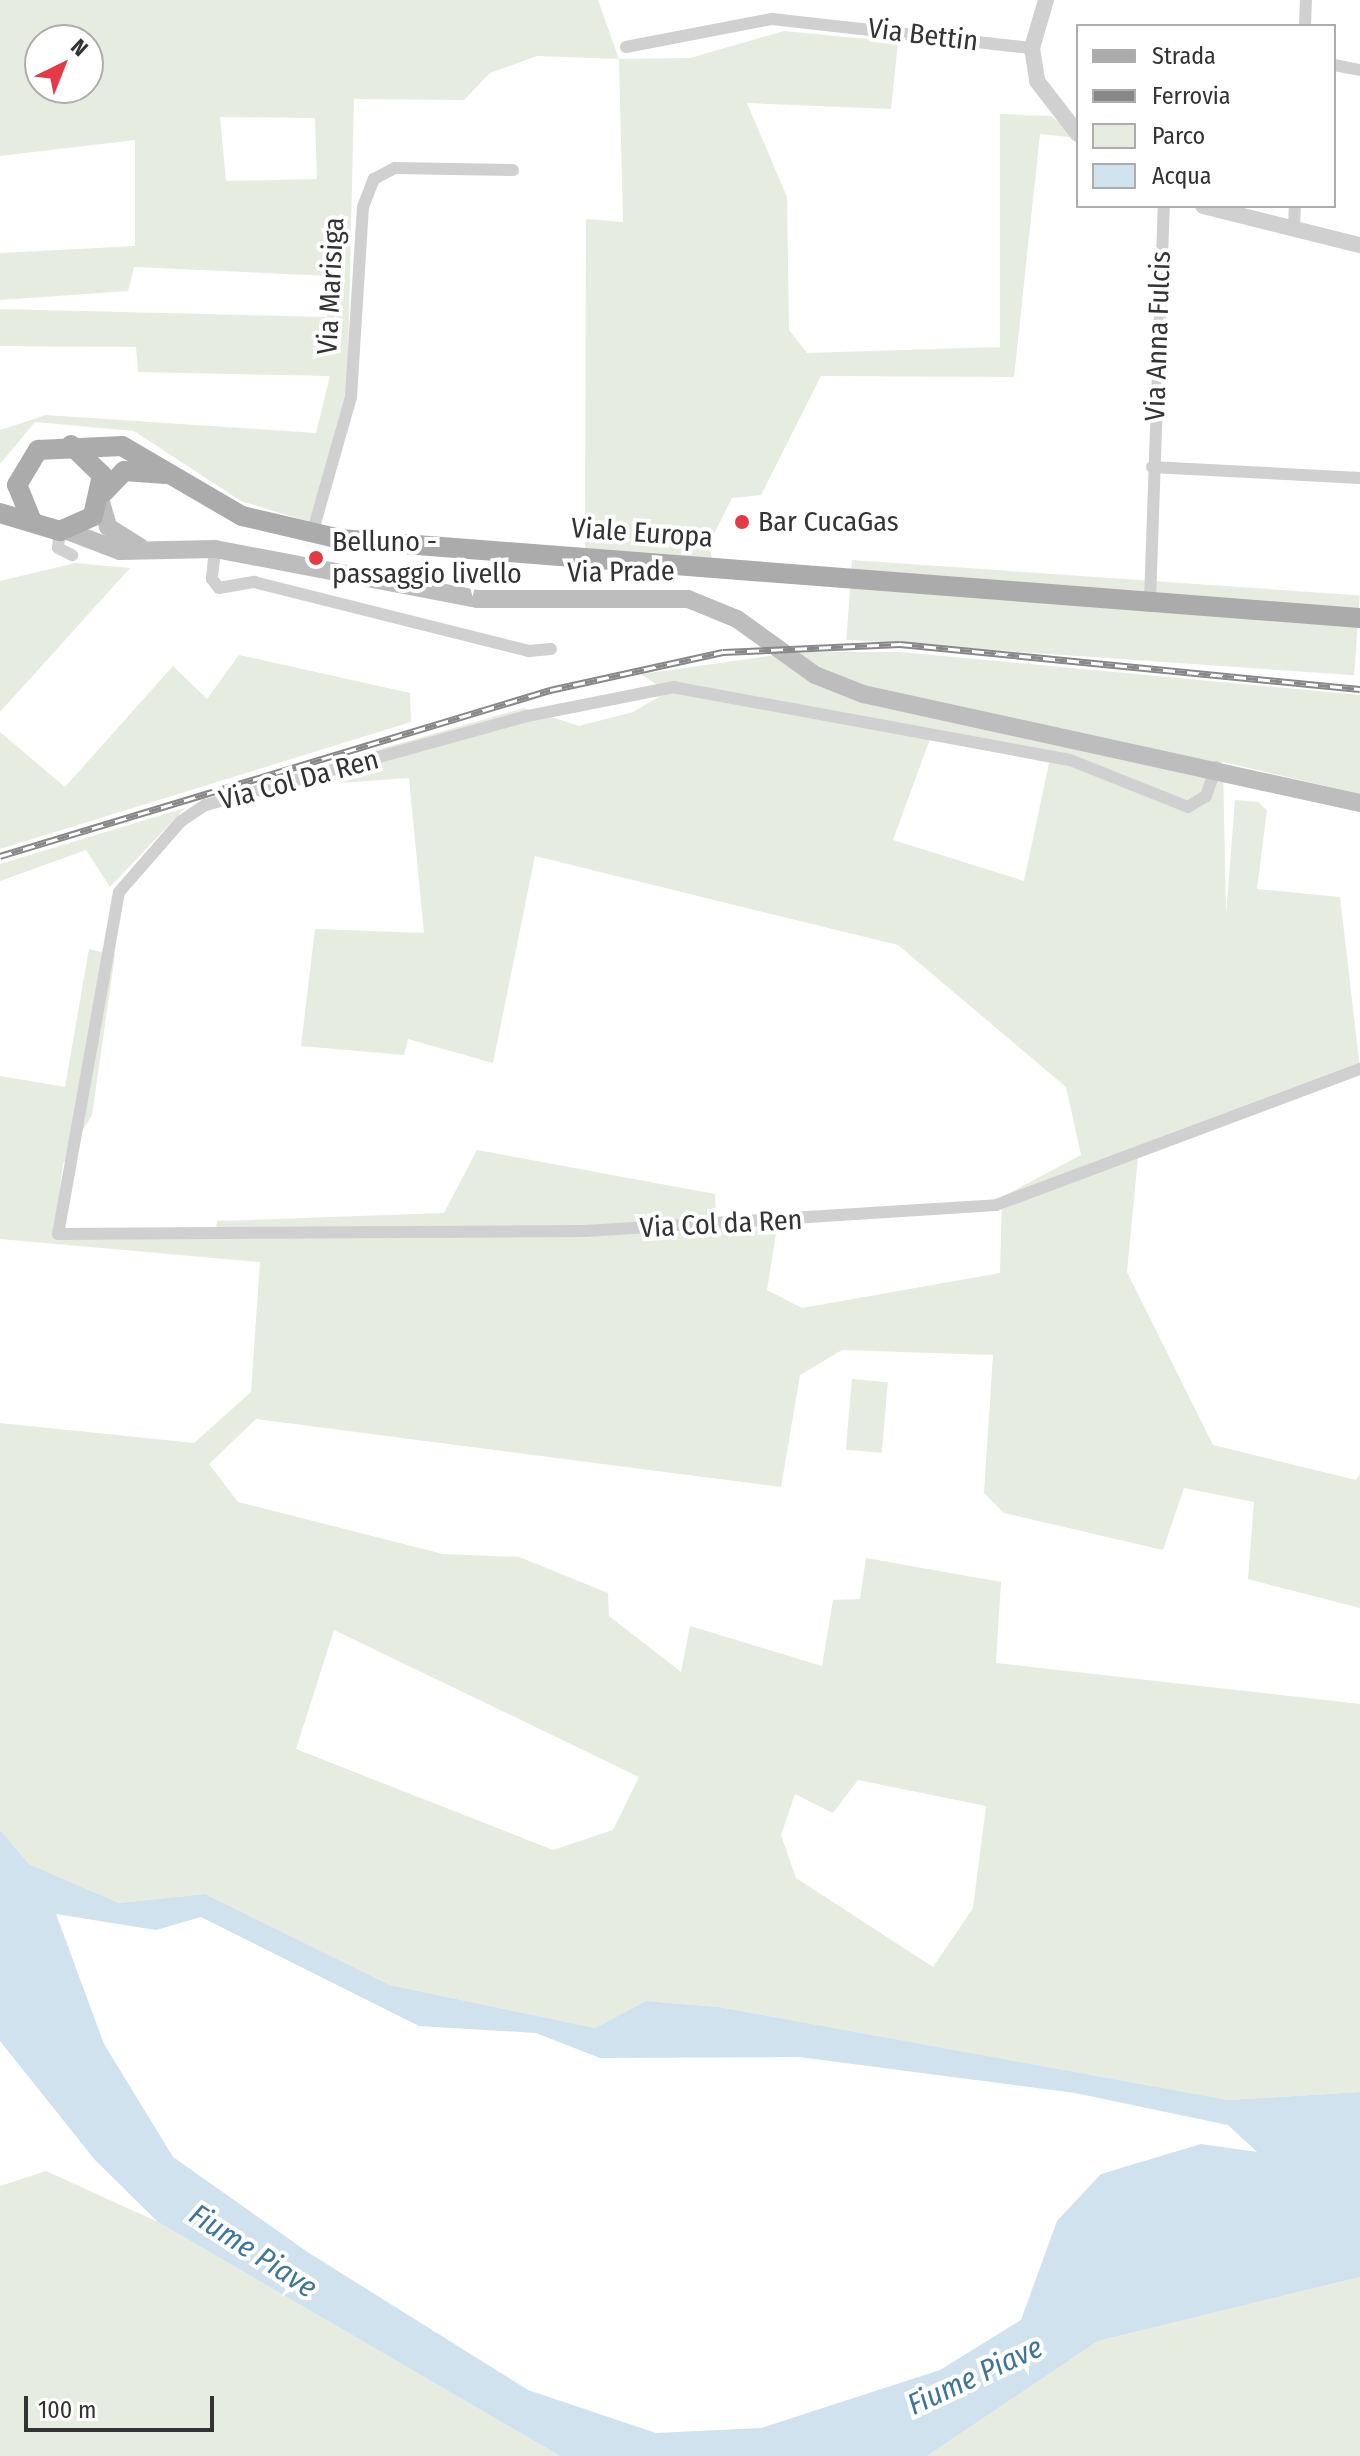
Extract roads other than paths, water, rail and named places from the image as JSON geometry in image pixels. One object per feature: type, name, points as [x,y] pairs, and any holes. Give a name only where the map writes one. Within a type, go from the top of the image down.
[{"type":"main road","name":"Viale Europa","points":[[68,444],[122,446],[242,516],[312,534],[1360,618]]},
{"type":"main road","points":[[0,488],[38,450],[68,444],[95,461],[108,527],[142,548]]},
{"type":"main road","points":[[20,470],[18,498],[31,519]]},
{"type":"main road","name":"Viale Europa","points":[[103,497],[124,471],[173,476]]},
{"type":"main road","points":[[0,513],[31,519],[63,531],[80,526],[103,497]]},
{"type":"main road","name":"Via Prade","points":[[63,531],[111,549],[215,549],[493,600],[673,597],[750,628],[791,662],[863,694],[1216,767],[1360,803]]},
{"type":"street","points":[[1046,0],[1032,48],[1042,92],[1076,132]]},
{"type":"street","points":[[1305,24],[1306,0]]},
{"type":"street","name":"Via Bettin","points":[[626,47],[787,19],[1032,48]]},
{"type":"street","points":[[1336,65],[1360,70]]},
{"type":"street","name":"Via Marisiga","points":[[312,534],[351,397],[363,207],[374,179],[395,168],[513,170]]},
{"type":"street","name":"Via Anna Fulcis","points":[[1150,601],[1152,467],[1164,208]]},
{"type":"street","points":[[1211,208],[1360,245]]},
{"type":"street","points":[[1294,229],[1295,208]]},
{"type":"street","points":[[1152,467],[1360,478]]},
{"type":"street","points":[[63,531],[58,548],[72,555]]},
{"type":"street","points":[[215,549],[212,579],[219,588],[254,582],[529,651],[551,649]]},
{"type":"street","name":"Via Col Da Ren","points":[[58,1234],[119,892],[181,821],[205,805],[527,716],[617,703],[674,687],[941,735],[1109,771],[1188,807],[1206,796],[1216,767]]},
{"type":"street","name":"Via Col da Ren","points":[[58,1234],[585,1231],[996,1205],[1360,1069]]},
{"type":"water","name":"Fiume Piave","points":[[0,1830],[29,1864],[119,1903],[205,1894],[390,1985],[595,2028],[646,2001],[719,2007],[1229,2100],[1360,2092],[1360,2277],[1098,2341],[927,2456],[560,2456],[158,2222],[95,2160],[0,2041]],"holes":[[[56,1914],[156,1930],[201,1917],[419,2026],[536,2033],[600,2058],[799,2057],[1075,2093],[1228,2125],[1257,2152],[1201,2144],[1101,2174],[1057,2221],[1021,2320],[940,2370],[761,2428],[656,2433],[528,2390],[309,2253],[173,2157],[104,2044]]]},
{"type":"railway","points":[[0,856],[550,690],[723,652],[900,644],[1360,689]]},
{"type":"place","name":"Bar CucaGas","points":[[742,522]]},
{"type":"place","name":"Belluno - passaggio livello","points":[[316,558]]}]
